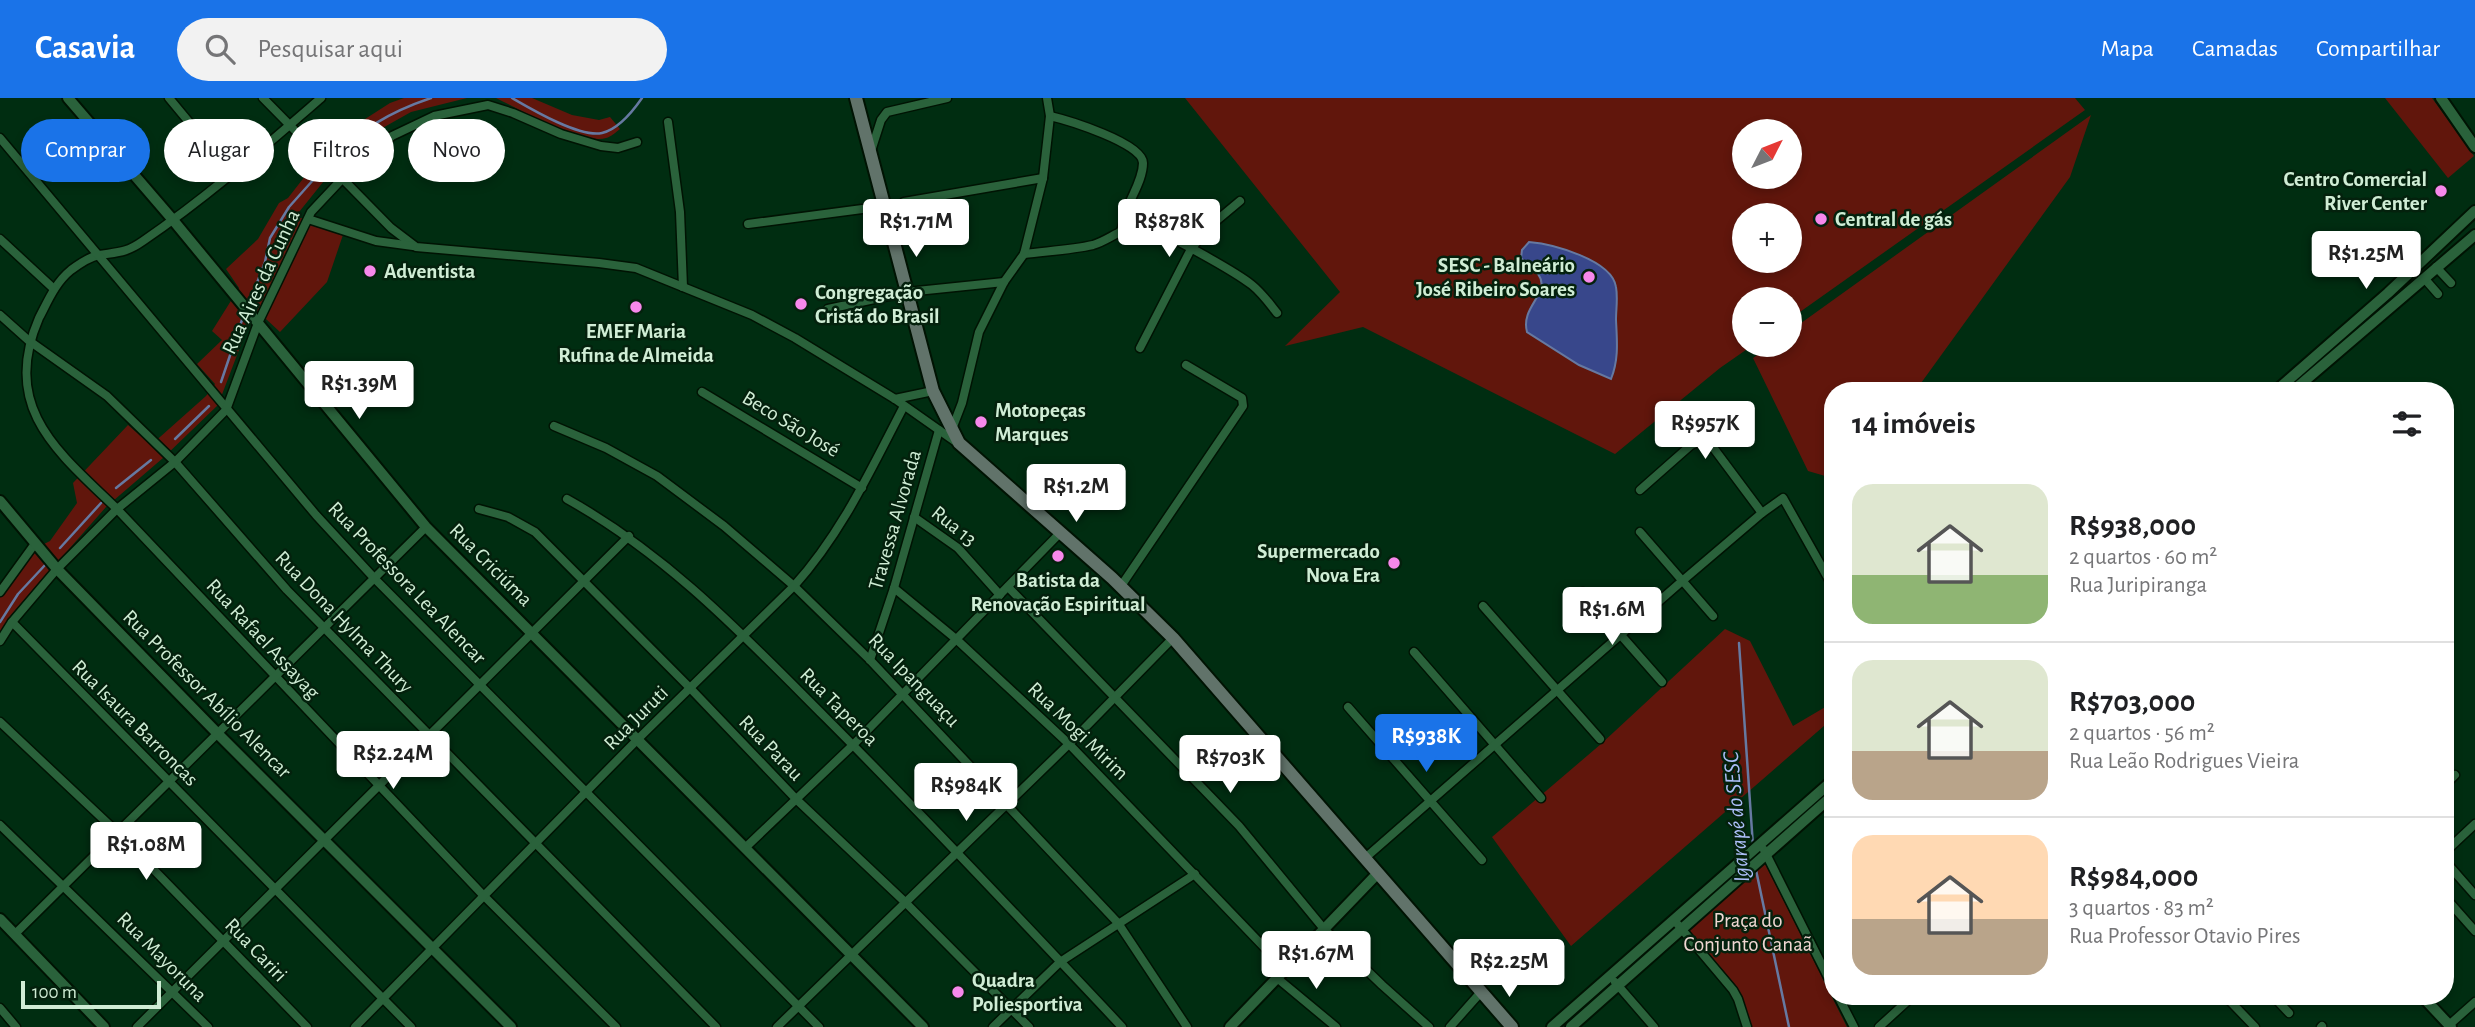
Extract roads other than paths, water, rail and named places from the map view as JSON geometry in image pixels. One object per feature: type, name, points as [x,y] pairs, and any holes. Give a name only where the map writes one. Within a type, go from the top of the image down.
[{"type":"main road","points":[[856,98],[933,391],[958,443],[1121,586],[1172,638],[1512,1027]]},
{"type":"street","name":"Rua Criciúma","points":[[68,98],[173,220],[426,527],[923,1027]]},
{"type":"street","points":[[169,98],[186,119]]},
{"type":"street","points":[[263,98],[288,125]]},
{"type":"street","name":"Rua Rafael Assayag","points":[[297,119],[321,98]]},
{"type":"street","points":[[871,151],[881,120],[887,113],[947,98]]},
{"type":"street","points":[[952,429],[962,403],[979,332],[1004,282],[1024,254],[1043,178],[1050,116],[1046,98]]},
{"type":"street","points":[[2447,100],[2475,147]]},
{"type":"street","name":"Rua Aires da Cunha","points":[[394,134],[434,116],[488,102],[561,134],[601,146],[618,148],[637,142]]},
{"type":"street","points":[[1050,116],[1068,120],[1131,147],[1143,162],[1121,230]]},
{"type":"street","points":[[668,122],[680,212],[683,287]]},
{"type":"street","name":"Rua Rafael Assayag","points":[[274,139],[288,127]]},
{"type":"street","name":"Rua Professora Lea Alencar","points":[[0,138],[316,515],[375,579],[819,1027]]},
{"type":"street","points":[[904,202],[1043,178]]},
{"type":"street","name":"Rua Rafael Assayag","points":[[222,182],[129,250],[88,259],[70,271],[54,289],[28,340],[23,360],[24,388],[35,418],[57,450],[117,509],[483,895],[616,1027]]},
{"type":"street","name":"Rua Aires da Cunha","points":[[0,641],[12,622],[57,569],[117,509],[174,462],[226,410],[258,323],[308,219],[339,182]]},
{"type":"street","points":[[345,182],[391,228],[416,247]]},
{"type":"street","points":[[1140,348],[1191,249],[1210,226],[1240,201]]},
{"type":"street","points":[[748,224],[885,206]]},
{"type":"street","points":[[2286,382],[2388,293],[2475,211]]},
{"type":"street","points":[[308,219],[376,240],[416,247],[599,262],[636,268],[752,315],[785,332],[895,400],[958,443]]},
{"type":"street","points":[[1024,254],[1103,242],[1121,230],[1142,227],[1152,229],[1251,284],[1277,313]]},
{"type":"street","points":[[2303,382],[2475,235]]},
{"type":"street","points":[[0,239],[54,289]]},
{"type":"street","points":[[2437,267],[2451,283]]},
{"type":"street","points":[[2424,278],[2438,294]]},
{"type":"street","points":[[828,309],[907,292],[1004,282]]},
{"type":"street","name":"Rua Dona Hylma Thury","points":[[0,315],[28,340],[107,396],[174,462],[238,536],[325,628],[716,1027]]},
{"type":"street","points":[[1121,586],[1243,406],[1242,398],[1186,365]]},
{"type":"street","points":[[895,400],[933,391]]},
{"type":"street","name":"Beco São José","points":[[702,392],[862,488]]},
{"type":"street","name":"Rua Juruti","points":[[355,1027],[818,559],[836,534],[862,488],[904,406]]},
{"type":"street","points":[[941,411],[958,409]]},
{"type":"street","name":"Rua Ipanguaçu","points":[[554,426],[606,448],[657,476],[724,526],[794,586],[902,693],[1118,923],[1187,1027]]},
{"type":"street","name":"Travessa Alvorada","points":[[870,660],[894,588],[939,430]]},
{"type":"street","points":[[1640,491],[1691,445],[1703,440],[1709,442],[1762,513]]},
{"type":"street","points":[[1364,859],[1681,582],[1783,498],[1824,570]]},
{"type":"street","name":"Rua Taperoa","points":[[567,499],[629,536],[703,597],[743,635],[853,745],[1122,1027]]},
{"type":"street","name":"Rua Professor Abílio Alencar","points":[[0,501],[34,545],[57,569],[511,1027]]},
{"type":"street","name":"Rua Parau","points":[[479,509],[508,517],[535,532],[691,688],[797,800],[906,903],[1030,1027]]},
{"type":"street","name":"Rua 13","points":[[914,517],[958,548],[1000,595]]},
{"type":"street","points":[[15,934],[219,735],[426,527]]},
{"type":"street","points":[[1640,532],[1713,616]]},
{"type":"street","points":[[745,848],[853,745],[1060,533]]},
{"type":"street","points":[[137,1027],[480,683],[586,582],[629,536]]},
{"type":"street","points":[[0,591],[34,545]]},
{"type":"street","points":[[1008,587],[1239,826],[1324,929],[1429,1027]]},
{"type":"street","name":"Rua Mogi Mirim","points":[[894,588],[956,639],[1069,744],[1195,874],[1282,974],[1336,1027]]},
{"type":"street","points":[[1583,592],[1662,682]]},
{"type":"street","points":[[1483,606],[1600,738]]},
{"type":"street","name":"Rua Isaura Barroncas","points":[[12,622],[411,1027]]},
{"type":"street","points":[[777,1027],[1069,744],[1172,638]]},
{"type":"street","points":[[1414,652],[1541,798]]},
{"type":"street","points":[[1348,707],[1482,860]]},
{"type":"street","name":"Rua Cariri","points":[[0,722],[118,834],[307,1027]]},
{"type":"street","points":[[1571,1027],[1824,795]]},
{"type":"street","points":[[2454,844],[2475,824]]},
{"type":"street","name":"Rua Mayoruna","points":[[0,825],[208,1027]]},
{"type":"street","points":[[1552,1027],[1674,919],[1763,849]]},
{"type":"street","points":[[1763,849],[1824,969]]},
{"type":"street","points":[[2454,869],[2472,885],[2475,895]]},
{"type":"street","points":[[1238,1025],[1282,974],[1378,873]]},
{"type":"street","points":[[993,1027],[1060,962],[1195,874]]},
{"type":"street","points":[[2454,907],[2475,931]]},
{"type":"street","points":[[0,919],[104,1027]]},
{"type":"street","points":[[1674,919],[1733,990],[1747,1027]]},
{"type":"street","points":[[1610,976],[1654,1027]]},
{"type":"street","points":[[1450,1027],[1481,992]]},
{"type":"street","points":[[2430,1005],[2450,1026],[2475,1002]]},
{"type":"street","points":[[1843,1005],[1854,1027]]},
{"type":"street","points":[[1879,1027],[1903,1005]]},
{"type":"street","points":[[2234,1005],[2255,1027]]},
{"type":"street","points":[[2281,1005],[2289,1013]]},
{"type":"street","points":[[0,1008],[16,1027]]},
{"type":"water","points":[[1529,242],[1580,255],[1593,261],[1612,277],[1617,291],[1617,343],[1611,379],[1579,365],[1527,332],[1528,315],[1541,287],[1538,274],[1521,258],[1522,250]]},
{"type":"waterway","points":[[384,119],[431,98]]},
{"type":"waterway","points":[[512,98],[556,122],[593,133],[602,133],[620,124],[642,98]]},
{"type":"waterway","points":[[252,296],[265,262],[270,238],[289,207],[311,182]]},
{"type":"waterway","points":[[221,382],[243,317]]},
{"type":"waterway","points":[[175,439],[209,406]]},
{"type":"waterway","points":[[116,488],[151,460]]},
{"type":"waterway","points":[[60,548],[101,503]]},
{"type":"waterway","points":[[0,622],[18,594],[46,564]]},
{"type":"waterway","name":"Igarapé do SESC","points":[[1739,643],[1753,846]]},
{"type":"waterway","name":"Igarapé do SESC","points":[[1756,870],[1789,1027]]},
{"type":"place","name":"Centro Comercial River Center","points":[[2441,191]]},
{"type":"place","name":"Central de gás","points":[[1821,219]]},
{"type":"place","name":"Adventista","points":[[370,271]]},
{"type":"place","name":"SESC - Balneário José Ribeiro Soares","points":[[1589,277]]},
{"type":"place","name":"Congregação Cristã do Brasil","points":[[801,304]]},
{"type":"place","name":"EMEF Maria Rufina de Almeida","points":[[636,307]]},
{"type":"place","name":"Motopeças Marques","points":[[981,422]]},
{"type":"place","name":"Batista da Renovação Espiritual","points":[[1058,556]]},
{"type":"place","name":"Supermercado Nova Era","points":[[1394,563]]},
{"type":"place","name":"Quadra Poliesportiva","points":[[958,992]]},
{"type":"park label","name":"Praça do Conjunto Canaã","points":[[1748,932]]}]
